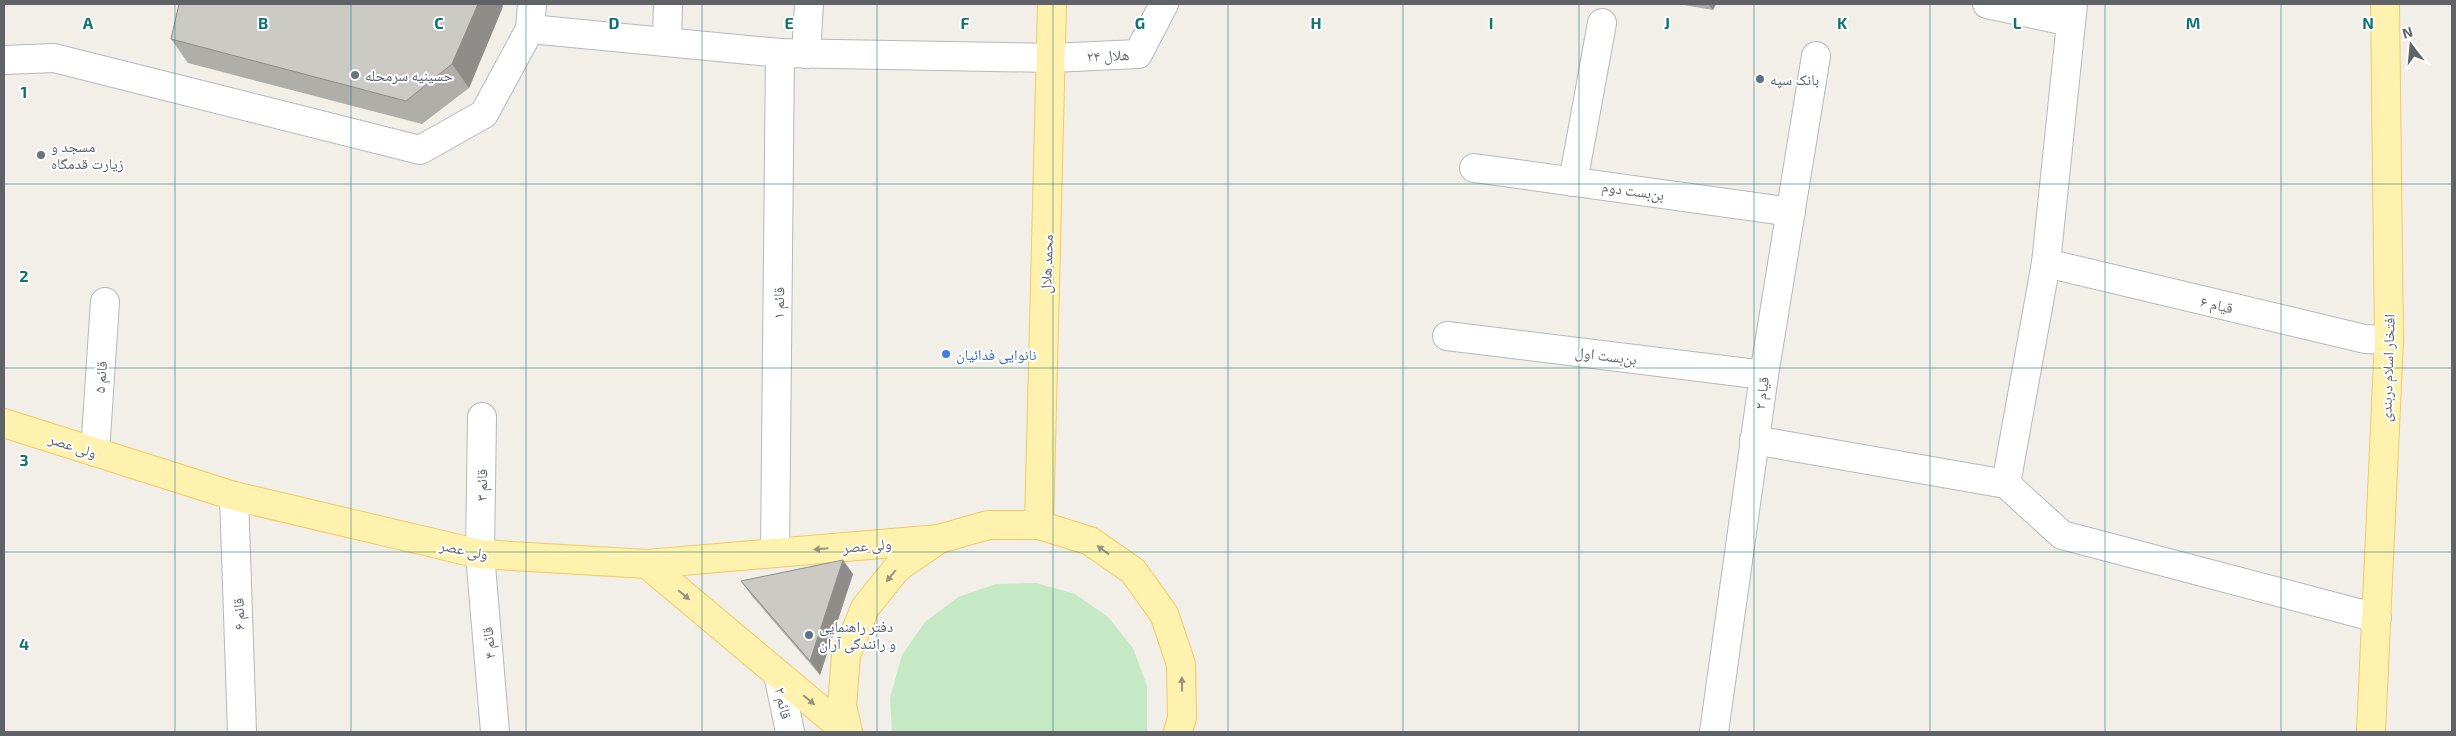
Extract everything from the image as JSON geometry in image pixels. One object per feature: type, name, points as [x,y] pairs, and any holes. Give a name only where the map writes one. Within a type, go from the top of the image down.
[{"type":"main road","name":"محمد هلال","points":[[1039,525],[1052,4]]},
{"type":"main road","name":"افتخار اسلام دربندی","points":[[2371,732],[2390,340],[2384,4]]},
{"type":"main road","name":"ولی عصر","points":[[4,423],[234,496],[480,554],[647,564],[939,539]]},
{"type":"main road","points":[[848,732],[842,706],[846,655],[865,608],[897,568],[939,539],[988,525],[1039,525],[1090,541],[1133,572],[1164,614],[1181,664],[1182,716],[1178,732]]},
{"type":"main road","points":[[647,564],[848,732]]},
{"type":"street","points":[[667,42],[668,4]]},
{"type":"street","name":"قائم ۱","points":[[775,553],[793,53],[809,4]]},
{"type":"street","name":"هلال ۲۴","points":[[1052,58],[1138,54],[1164,4]]},
{"type":"street","points":[[1987,4],[2072,13],[2046,263],[2006,484]]},
{"type":"street","points":[[4,60],[54,58],[420,150],[484,114],[531,16],[667,42],[793,53],[1052,58]]},
{"type":"street","points":[[1573,182],[1602,23]]},
{"type":"street","name":"قیام ۲","points":[[1714,732],[1754,440],[1816,56]]},
{"type":"street","name":"بن‌بست دوم","points":[[1474,168],[1791,212]]},
{"type":"street","name":"قیام ۶","points":[[2046,263],[2365,339],[2390,340]]},
{"type":"street","name":"قائم ۵","points":[[95,452],[104,302]]},
{"type":"street","name":"بن‌بست اول","points":[[1447,336],[1764,375]]},
{"type":"street","name":"قائم ۳","points":[[480,554],[482,417]]},
{"type":"street","points":[[1754,440],[2006,484],[2062,535],[2377,618]]},
{"type":"street","name":"قائم ۶","points":[[234,496],[242,732]]},
{"type":"street","name":"قائم ۴","points":[[480,554],[495,732]]},
{"type":"street","name":"قائم ۲","points":[[778,674],[790,732]]},
{"type":"green space","points":[[1036,583],[1075,594],[1108,617],[1133,648],[1147,686],[1147,732],[892,732],[890,698],[902,655],[925,622],[958,597],[996,584]]},
{"type":"building","name":"حسینیه سرمحله","points":[[179,4],[478,4],[452,64],[406,101],[171,39]]},
{"type":"building","name":"دفتر راهنمایی و رانندگی آران","points":[[843,560],[810,661],[741,581]]},
{"type":"place","name":"حسینیه سرمحله","points":[[355,75]]},
{"type":"place","name":"بانک سپه","points":[[1760,79]]},
{"type":"place","name":"مسجد و زیارت قدمگاه","points":[[41,155]]},
{"type":"place","name":"نانوایی فدائیان","points":[[946,354]]},
{"type":"place","name":"دفتر راهنمایی و رانندگی آران","points":[[809,635]]}]
